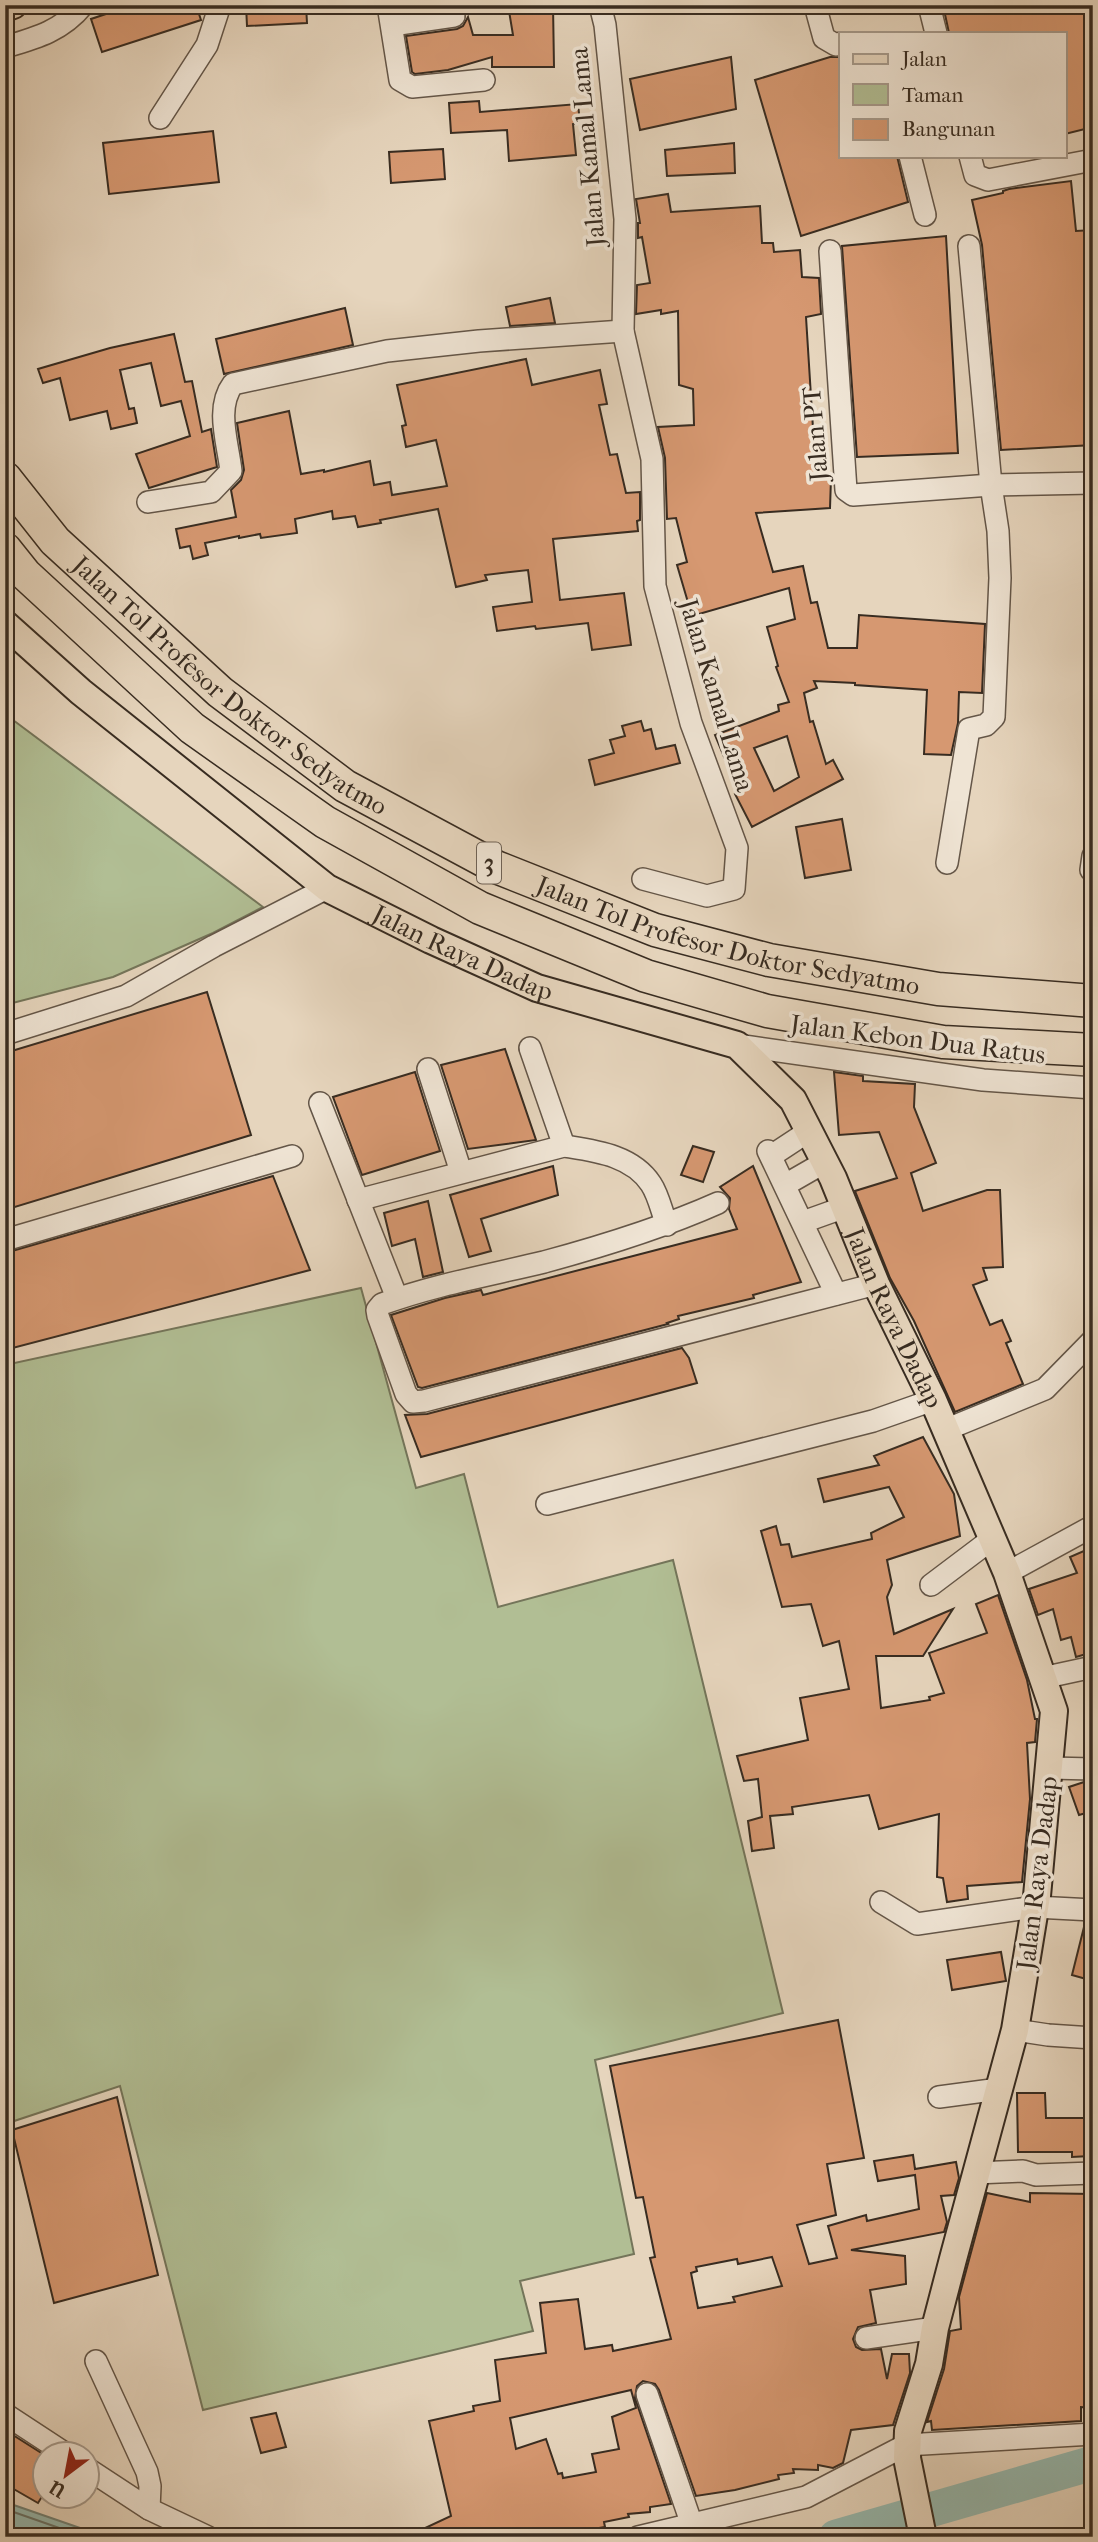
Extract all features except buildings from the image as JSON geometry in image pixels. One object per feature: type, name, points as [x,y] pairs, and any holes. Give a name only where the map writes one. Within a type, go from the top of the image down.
[{"type":"highway","name":"Jalan Tol Profesor Doktor Sedyatmo","points":[[5,478],[55,541],[220,692],[345,786],[496,867],[655,930],[769,960],[937,989],[1093,1001]]},
{"type":"highway","name":"Jalan Tol Profesor Doktor Sedyatmo","points":[[5,549],[25,574],[192,728],[325,822],[480,908],[646,976],[767,1010],[943,1042],[1093,1049]]},
{"type":"main road","points":[[5,8],[13,5]]},
{"type":"main road","name":"Jalan Raya Dadap","points":[[5,624],[80,692],[327,887],[431,940],[537,988],[737,1045],[793,1100],[825,1162],[876,1283],[933,1400],[1007,1573],[1054,1711],[1035,1907],[1015,2030],[935,2328],[929,2364],[908,2431],[906,2451]]},
{"type":"main road","points":[[906,2451],[923,2537]]},
{"type":"street","points":[[5,47],[45,36],[61,26],[83,5]]},
{"type":"street","points":[[160,118],[207,46],[220,5]]},
{"type":"street","name":"Jalan Kamal Lama","points":[[600,5],[605,26],[625,219],[623,331],[652,459],[655,586],[691,723],[737,848],[734,889],[707,896],[643,879]]},
{"type":"street","points":[[815,5],[824,38],[836,45],[839,44]]},
{"type":"street","points":[[929,5],[936,32]]},
{"type":"street","points":[[454,16],[390,15],[400,80],[412,87],[484,80]]},
{"type":"street","points":[[911,158],[925,215]]},
{"type":"street","points":[[971,158],[975,175],[988,180],[1093,160]]},
{"type":"street","points":[[947,863],[969,729],[986,725],[994,717],[1000,578],[998,531],[991,485],[970,246]]},
{"type":"street","name":"Jalan PT","points":[[830,251],[846,490],[853,495],[991,485],[1093,482]]},
{"type":"street","points":[[148,502],[211,492],[231,471],[223,405],[233,384],[387,351],[479,341],[623,331]]},
{"type":"street","points":[[5,1034],[126,996],[327,887]]},
{"type":"street","name":"Jalan Kebon Dua Ratus","points":[[737,1045],[983,1080],[1093,1088]]},
{"type":"street","points":[[530,1048],[564,1146]]},
{"type":"street","points":[[428,1069],[461,1172]]},
{"type":"street","points":[[320,1103],[397,1298]]},
{"type":"street","points":[[809,1131],[770,1154],[836,1294]]},
{"type":"street","points":[[358,1200],[564,1146],[618,1157],[640,1172],[652,1185],[667,1226]]},
{"type":"street","points":[[5,1240],[292,1156]]},
{"type":"street","points":[[785,1185],[825,1162]]},
{"type":"street","points":[[718,1203],[667,1226],[382,1304],[377,1310],[378,1316],[405,1394],[413,1402],[424,1401],[876,1283]]},
{"type":"street","points":[[803,1222],[845,1206]]},
{"type":"street","points":[[945,1430],[1045,1389],[1093,1340]]},
{"type":"street","points":[[547,1504],[873,1421],[933,1400]]},
{"type":"street","points":[[1007,1573],[1093,1526]]},
{"type":"street","points":[[931,1586],[992,1539]]},
{"type":"street","points":[[1042,1678],[1093,1667]]},
{"type":"street","points":[[1050,1768],[1093,1769]]},
{"type":"street","points":[[881,1902],[917,1924],[1035,1907],[1093,1910]]},
{"type":"street","points":[[1015,2030],[1093,2038]]},
{"type":"street","points":[[939,2097],[999,2089]]},
{"type":"street","points":[[974,2178],[1023,2181],[1036,2175],[1093,2173]]},
{"type":"street","points":[[866,2338],[935,2328]]},
{"type":"street","points":[[96,2361],[147,2472],[150,2486],[149,2509]]},
{"type":"street","points":[[647,2394],[692,2525]]},
{"type":"street","points":[[5,2414],[44,2440]]},
{"type":"street","points":[[638,2537],[806,2497],[906,2451],[1093,2434]]},
{"type":"street","points":[[102,2478],[149,2509],[208,2537]]},
{"type":"green space","points":[[5,714],[263,907],[213,933],[113,977],[5,1005]]},
{"type":"green space","points":[[361,1288],[416,1488],[464,1474],[498,1607],[673,1560],[783,2013],[595,2060],[634,2254],[520,2281],[533,2331],[203,2410],[120,2086],[5,2124],[5,1365]]},
{"type":"water","points":[[5,2502],[106,2537],[5,2537]]},
{"type":"waterway","points":[[836,2537],[1093,2463]]}]
